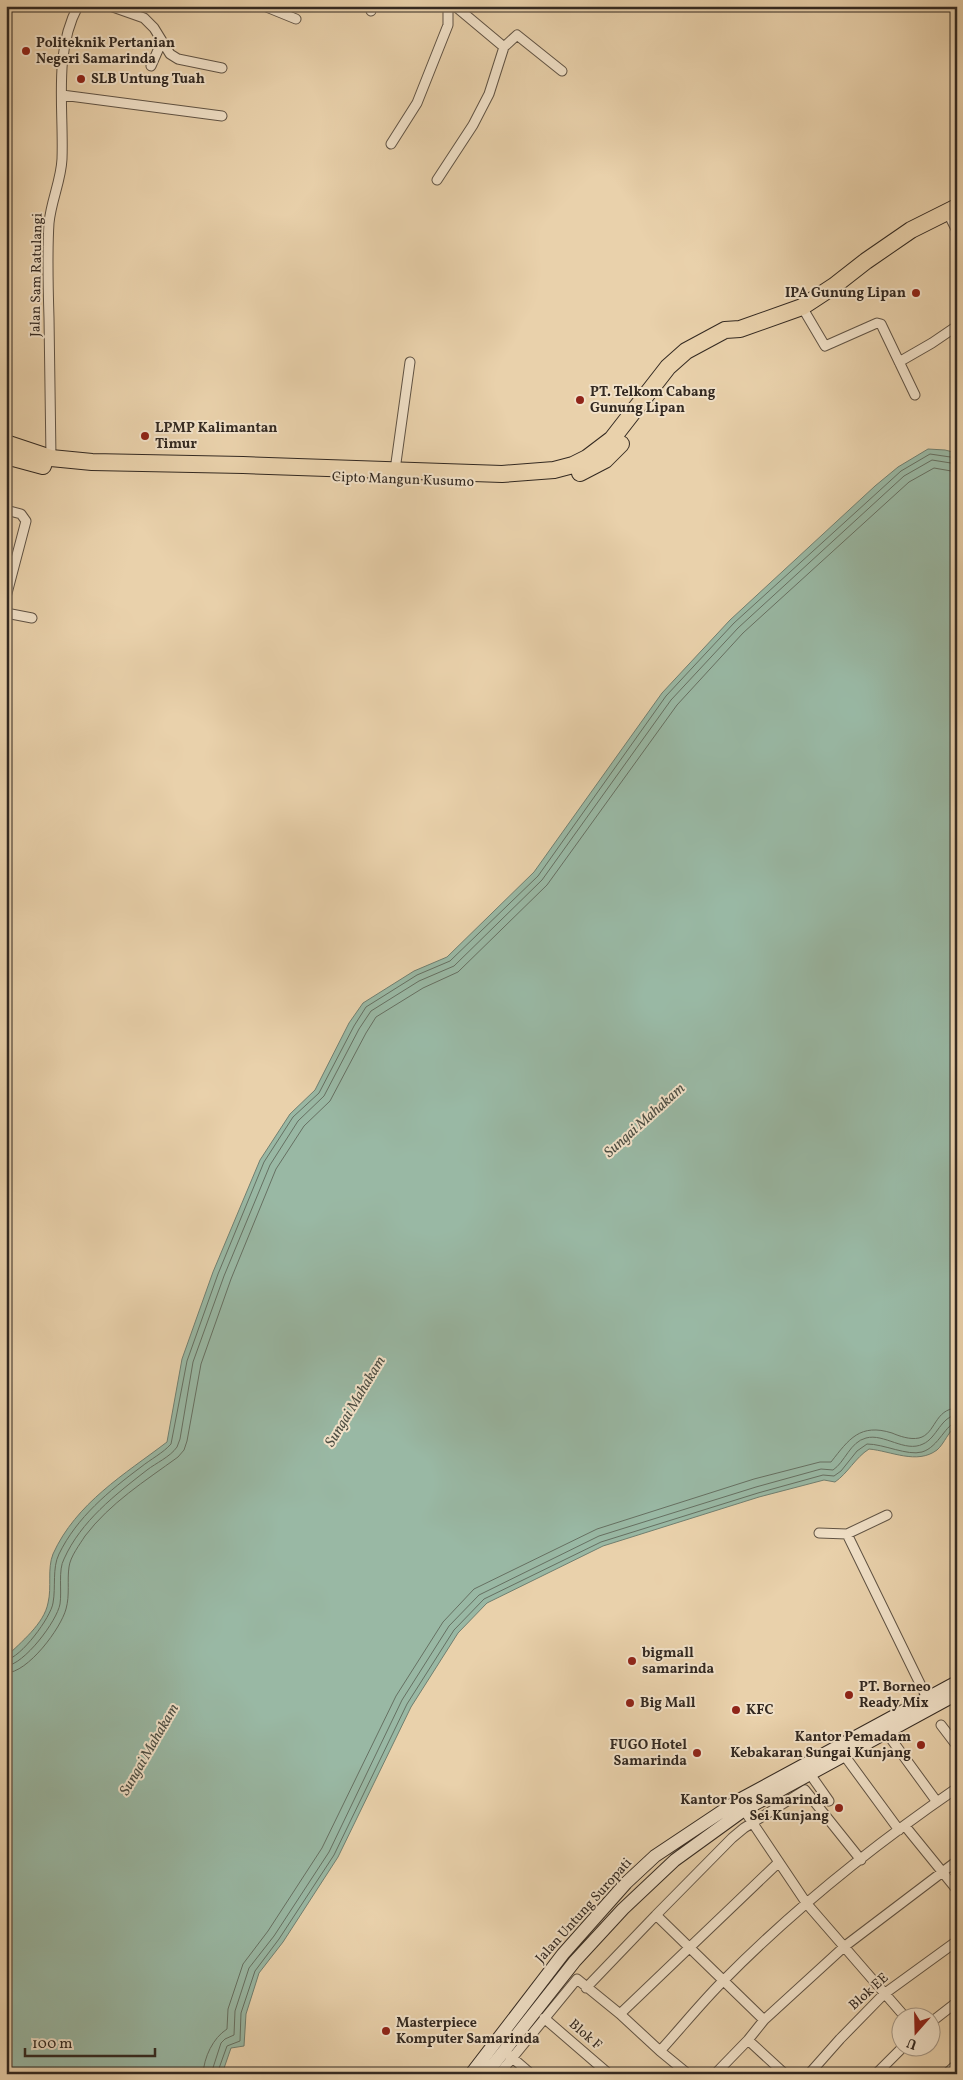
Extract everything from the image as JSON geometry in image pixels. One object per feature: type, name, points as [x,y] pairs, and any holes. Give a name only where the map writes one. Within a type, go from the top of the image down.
[{"type":"highway","name":"Cipto Mangun Kusumo","points":[[6,456],[73,472],[395,470],[502,474],[554,470],[587,458],[612,439],[677,358],[725,330],[740,329],[802,307],[910,230],[952,209]]},
{"type":"highway","name":"Cipto Mangun Kusumo","points":[[6,443],[51,458],[92,462],[506,484],[556,481],[574,475],[605,460],[620,446],[674,374],[683,365],[709,348],[732,338],[740,329]]},
{"type":"main road","name":"Jalan Untung Suropati","points":[[472,2074],[563,1954],[626,1883],[656,1856],[926,1698],[957,1682]]},
{"type":"main road","name":"Jalan Untung Suropati","points":[[486,2074],[508,2054],[623,1910],[675,1860],[741,1805],[810,1774],[957,1694]]},
{"type":"street","name":"Jalan Sam Ratulangi","points":[[51,458],[49,222],[62,161],[60,130],[62,95],[60,84],[64,46],[78,6]]},
{"type":"street","points":[[110,6],[144,18],[154,28],[170,54],[178,59],[222,68]]},
{"type":"street","points":[[391,144],[417,104],[448,25],[448,6]]},
{"type":"street","points":[[455,6],[504,47]]},
{"type":"street","points":[[267,7],[296,19]]},
{"type":"street","points":[[437,180],[482,108],[504,47],[517,35],[562,71]]},
{"type":"street","points":[[151,66],[162,41]]},
{"type":"street","points":[[62,95],[222,116]]},
{"type":"street","points":[[952,209],[957,231]]},
{"type":"street","points":[[802,307],[825,346],[877,323],[881,324],[915,395]]},
{"type":"street","points":[[898,362],[957,326]]},
{"type":"street","points":[[395,470],[410,362]]},
{"type":"street","points":[[6,510],[21,514],[26,521],[6,597]]},
{"type":"street","points":[[6,613],[32,618]]},
{"type":"street","points":[[819,1533],[847,1534],[887,1515]]},
{"type":"street","points":[[847,1534],[926,1698]]},
{"type":"street","points":[[941,1725],[957,1746]]},
{"type":"street","points":[[886,1732],[936,1802]]},
{"type":"street","points":[[844,1755],[902,1828],[944,1872],[957,1890]]},
{"type":"street","points":[[810,1774],[829,1801]]},
{"type":"street","points":[[660,2051],[723,1981],[808,1904],[902,1828],[957,1788]]},
{"type":"street","points":[[586,1988],[732,1838],[805,1790],[861,1860]]},
{"type":"street","points":[[741,1805],[808,1904],[897,2008]]},
{"type":"street","points":[[715,2074],[748,2040],[764,2020],[845,1946],[957,1861]]},
{"type":"street","points":[[620,2014],[779,1862]]},
{"type":"street","points":[[656,1915],[764,2020]]},
{"type":"street","name":"Blok EE","points":[[809,2074],[884,1994],[957,1941]]},
{"type":"street","points":[[499,2074],[508,2054],[544,2018],[572,1974],[688,2074]]},
{"type":"street","points":[[940,2015],[957,2002]]},
{"type":"street","name":"Blok F","points":[[544,2018],[608,2074]]},
{"type":"street","points":[[748,2040],[785,2074]]},
{"type":"street","points":[[508,2054],[531,2074]]},
{"type":"street","points":[[876,2074],[892,2058]]},
{"type":"street","points":[[946,2074],[957,2064]]},
{"type":"water","name":"Sungai Mahakam","points":[[928,449],[957,453],[957,1426],[937,1450],[929,1454],[912,1457],[869,1449],[835,1482],[824,1480],[759,1497],[603,1546],[487,1603],[458,1633],[411,1707],[338,1857],[283,1942],[259,1973],[246,2014],[244,2046],[231,2048],[222,2074],[6,2074],[6,1657],[31,1632],[46,1611],[49,1597],[51,1560],[63,1536],[75,1519],[103,1491],[167,1442],[182,1359],[213,1272],[260,1160],[290,1114],[315,1090],[349,1023],[363,1003],[414,971],[447,957],[534,872],[662,693],[730,620],[875,486],[898,467]]},
{"type":"place","name":"Politeknik Pertanian Negeri Samarinda","points":[[26,51]]},
{"type":"place","name":"SLB Untung Tuah","points":[[81,79]]},
{"type":"place","name":"IPA Gunung Lipan","points":[[916,293]]},
{"type":"place","name":"PT. Telkom Cabang Gunung Lipan","points":[[580,400]]},
{"type":"place","name":"LPMP Kalimantan Timur","points":[[145,436]]},
{"type":"place","name":"bigmall samarinda","points":[[632,1661]]},
{"type":"place","name":"PT. Borneo Ready Mix","points":[[849,1695]]},
{"type":"place","name":"Big Mall","points":[[630,1703]]},
{"type":"place","name":"KFC","points":[[736,1710]]},
{"type":"place","name":"Kantor Pemadam Kebakaran Sungai Kunjang","points":[[921,1745]]},
{"type":"place","name":"FUGO Hotel Samarinda","points":[[697,1753]]},
{"type":"place","name":"Kantor Pos Samarinda Sei Kunjang","points":[[839,1808]]},
{"type":"place","name":"Masterpiece Komputer Samarinda","points":[[386,2031]]}]
